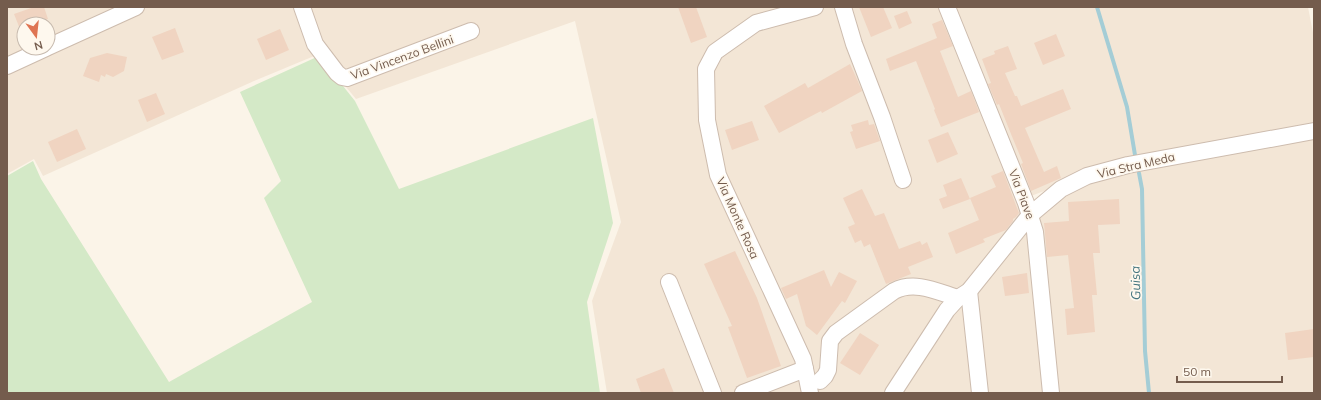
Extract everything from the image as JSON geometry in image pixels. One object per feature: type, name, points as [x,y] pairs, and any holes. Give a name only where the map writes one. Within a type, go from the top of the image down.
[{"type":"street","points":[[56,43],[136,7]]},
{"type":"street","name":"Via Vincenzo Bellini","points":[[302,7],[315,44],[337,73],[342,77],[347,78],[471,31]]},
{"type":"street","name":"Via Monte Rosa","points":[[815,7],[756,23],[715,52],[706,69],[707,120],[718,175],[803,359],[805,369],[815,387]]},
{"type":"street","points":[[843,7],[854,44],[882,117],[903,180]]},
{"type":"street","name":"Via Piave","points":[[947,7],[1030,215],[1035,232],[1051,393]]},
{"type":"street","points":[[7,66],[28,56]]},
{"type":"street","name":"Via Stra Meda","points":[[893,393],[947,310],[963,295],[1030,215],[1061,189],[1087,176],[1128,165],[1314,131]]},
{"type":"street","points":[[669,282],[713,393]]},
{"type":"street","points":[[815,387],[826,376],[830,342],[836,333],[894,291],[901,287],[909,286],[963,295],[980,393]]},
{"type":"street","points":[[743,393],[805,369]]},
{"type":"shaded area","points":[[7,7],[121,7],[56,36],[56,16],[16,16],[16,55],[7,59]]},
{"type":"shaded area","points":[[147,7],[941,7],[1029,221],[1066,194],[1086,183],[1130,172],[1314,138],[1314,393],[607,393],[592,301],[621,222],[575,21],[356,99],[319,54],[254,81],[43,176],[34,159],[7,174],[7,71],[40,56],[56,56],[56,49]]},
{"type":"shaded area","points":[[952,7],[1308,7],[1314,38],[1314,125],[1057,186],[1031,196]]},
{"type":"green space","points":[[319,56],[355,101],[399,189],[593,118],[613,223],[587,302],[600,393],[7,393],[7,176],[33,161],[41,179],[169,382],[312,302],[264,198],[281,181],[240,92]]},
{"type":"building","points":[[34,7],[44,7],[47,16],[16,16],[16,19],[14,14]]},
{"type":"building","points":[[678,7],[696,7],[707,37],[691,43]]},
{"type":"building","points":[[859,7],[883,7],[892,28],[871,37]]},
{"type":"building","points":[[907,11],[912,23],[899,29],[894,16]]},
{"type":"building","points":[[942,20],[953,46],[940,51],[958,97],[971,91],[979,112],[941,127],[916,61],[890,71],[886,59],[937,38],[932,24]]},
{"type":"building","points":[[175,28],[184,52],[162,60],[152,37]]},
{"type":"building","points":[[280,29],[289,50],[266,60],[257,39]]},
{"type":"building","points":[[1056,34],[1065,56],[1043,65],[1034,43]]},
{"type":"building","points":[[1008,46],[1017,69],[1005,73],[1021,106],[1063,89],[1071,109],[1025,128],[1044,172],[1057,166],[1061,178],[1031,191],[1021,164],[1023,163],[999,104],[997,105],[988,84],[991,83],[982,59],[995,54],[994,51]]},
{"type":"building","points":[[107,53],[127,57],[124,71],[113,77],[106,74],[105,77],[101,75],[99,82],[83,76],[90,58]]},
{"type":"building","points":[[850,64],[862,91],[822,113],[821,111],[779,133],[764,106],[805,83],[808,88]]},
{"type":"building","points":[[156,93],[165,114],[147,122],[138,100]]},
{"type":"building","points":[[868,120],[869,125],[874,124],[880,141],[856,149],[850,132],[853,131],[851,125]]},
{"type":"building","points":[[752,121],[759,140],[732,150],[725,130]]},
{"type":"building","points":[[77,129],[86,149],[57,162],[48,142]]},
{"type":"building","points":[[948,132],[958,154],[937,163],[928,140]]},
{"type":"building","points":[[1003,171],[1019,213],[1006,230],[983,239],[985,242],[956,254],[948,233],[979,220],[970,198],[996,187],[991,176]]},
{"type":"building","points":[[961,178],[970,199],[943,209],[939,199],[947,196],[943,185]]},
{"type":"building","points":[[862,189],[875,216],[884,213],[899,249],[920,241],[922,245],[927,242],[933,257],[908,267],[911,274],[886,284],[870,244],[864,247],[861,240],[855,243],[848,227],[855,224],[843,198]]},
{"type":"building","points":[[1119,199],[1120,224],[1098,225],[1100,253],[1093,253],[1097,295],[1092,295],[1095,332],[1067,335],[1065,309],[1074,308],[1068,255],[1047,257],[1044,223],[1069,221],[1068,202]]},
{"type":"building","points":[[735,251],[757,298],[781,366],[747,378],[728,327],[732,326],[704,264]]},
{"type":"building","points":[[824,270],[831,287],[839,272],[857,281],[845,303],[842,301],[817,335],[806,326],[797,294],[786,299],[781,288]]},
{"type":"building","points":[[1027,273],[1029,293],[1005,296],[1002,277]]},
{"type":"building","points":[[1314,329],[1314,357],[1288,360],[1285,333]]},
{"type":"building","points":[[860,333],[879,345],[860,375],[840,363]]},
{"type":"building","points":[[664,368],[674,393],[641,393],[636,379]]},
{"type":"waterway","name":"Guisa","points":[[1097,7],[1127,107],[1135,155]]},
{"type":"waterway","name":"Guisa","points":[[1139,173],[1142,189],[1145,351],[1149,393]]}]
